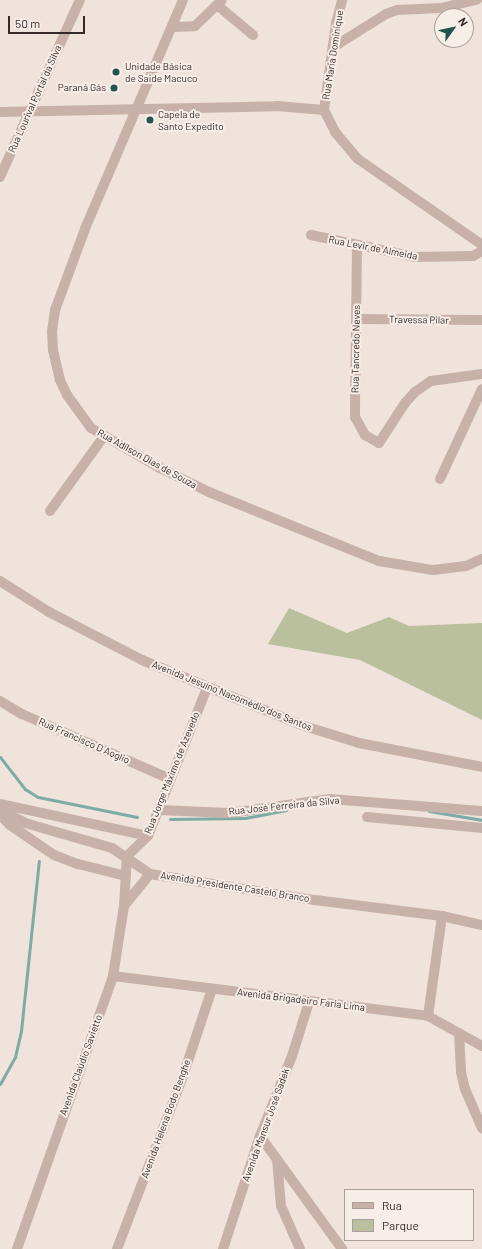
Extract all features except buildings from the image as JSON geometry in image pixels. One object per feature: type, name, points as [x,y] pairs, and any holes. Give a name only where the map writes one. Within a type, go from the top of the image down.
[{"type":"street","name":"Rua Lourival Portal da Silva","points":[[0,177],[80,0]]},
{"type":"street","name":"Rua Adílson Dias de Souza","points":[[183,0],[85,229],[55,310],[52,331],[56,365],[67,395],[91,428],[209,492],[379,561],[433,570],[466,566],[482,559]]},
{"type":"street","name":"Rua Maria Dominique","points":[[324,110],[335,46],[336,24],[342,0]]},
{"type":"street","points":[[335,46],[386,14],[397,10],[441,8],[477,0]]},
{"type":"street","points":[[172,27],[195,26],[220,2],[253,35]]},
{"type":"street","points":[[0,112],[277,106],[324,110],[334,132],[358,159],[482,245]]},
{"type":"street","name":"Rua Levir de Almeida","points":[[311,235],[415,257],[473,256],[482,251]]},
{"type":"street","name":"Rua Tancredo Neves","points":[[357,245],[356,417],[365,435],[379,442],[405,403],[424,385],[454,376],[482,374]]},
{"type":"street","name":"Travessa Pilar","points":[[357,319],[482,320]]},
{"type":"street","points":[[440,479],[482,389]]},
{"type":"street","points":[[50,511],[104,436]]},
{"type":"street","name":"Avenida Jesuíno Nacomédio dos Santos","points":[[0,580],[48,612],[142,660],[207,688],[301,725],[359,743],[482,767]]},
{"type":"street","name":"Rua Jorge Máximo de Azevedo","points":[[127,856],[148,836],[207,688]]},
{"type":"street","name":"Rua Francisco D Aoglio","points":[[0,700],[22,714],[170,779]]},
{"type":"street","name":"Rua José Ferreira da Silva","points":[[158,810],[230,813],[330,799],[482,811]]},
{"type":"street","points":[[0,804],[148,836]]},
{"type":"street","name":"Avenida Presidente Castelo Branco","points":[[0,810],[25,823],[112,848],[127,856],[150,874],[315,900],[442,916],[482,925]]},
{"type":"street","points":[[0,815],[10,825],[54,855],[78,864],[126,876],[127,856]]},
{"type":"street","points":[[367,818],[482,828]]},
{"type":"street","points":[[124,906],[150,874]]},
{"type":"street","name":"Avenida Claúdio Savietto","points":[[16,1249],[114,976],[124,906],[126,876]]},
{"type":"street","points":[[428,1016],[442,916]]},
{"type":"street","name":"Avenida Brigadeiro Faria Lima","points":[[114,976],[428,1016],[482,1046]]},
{"type":"street","name":"Avenida Helena Bodo Benghe","points":[[117,1249],[182,1079],[212,989]]},
{"type":"street","name":"Avenida Mansur José Sadek","points":[[223,1249],[260,1136],[292,1056],[309,1002]]},
{"type":"street","points":[[459,1033],[461,1072],[465,1089],[482,1128]]},
{"type":"street","points":[[260,1136],[342,1249]]},
{"type":"street","points":[[278,1159],[282,1206],[300,1249]]},
{"type":"green space","points":[[289,608],[347,633],[389,617],[409,626],[482,623],[482,720],[360,660],[268,644]]},
{"type":"waterway","points":[[0,757],[25,789],[38,797],[137,817]]},
{"type":"waterway","points":[[170,819],[245,818],[286,810]]},
{"type":"waterway","points":[[429,811],[482,820]]},
{"type":"waterway","points":[[0,1084],[15,1057],[21,1031],[39,861]]},
{"type":"place","name":"Unidade Básica de Saide Macuco","points":[[116,72]]},
{"type":"place","name":"Paraná Gás","points":[[114,88]]},
{"type":"place","name":"Capela de Santo Expedito","points":[[150,120]]}]
